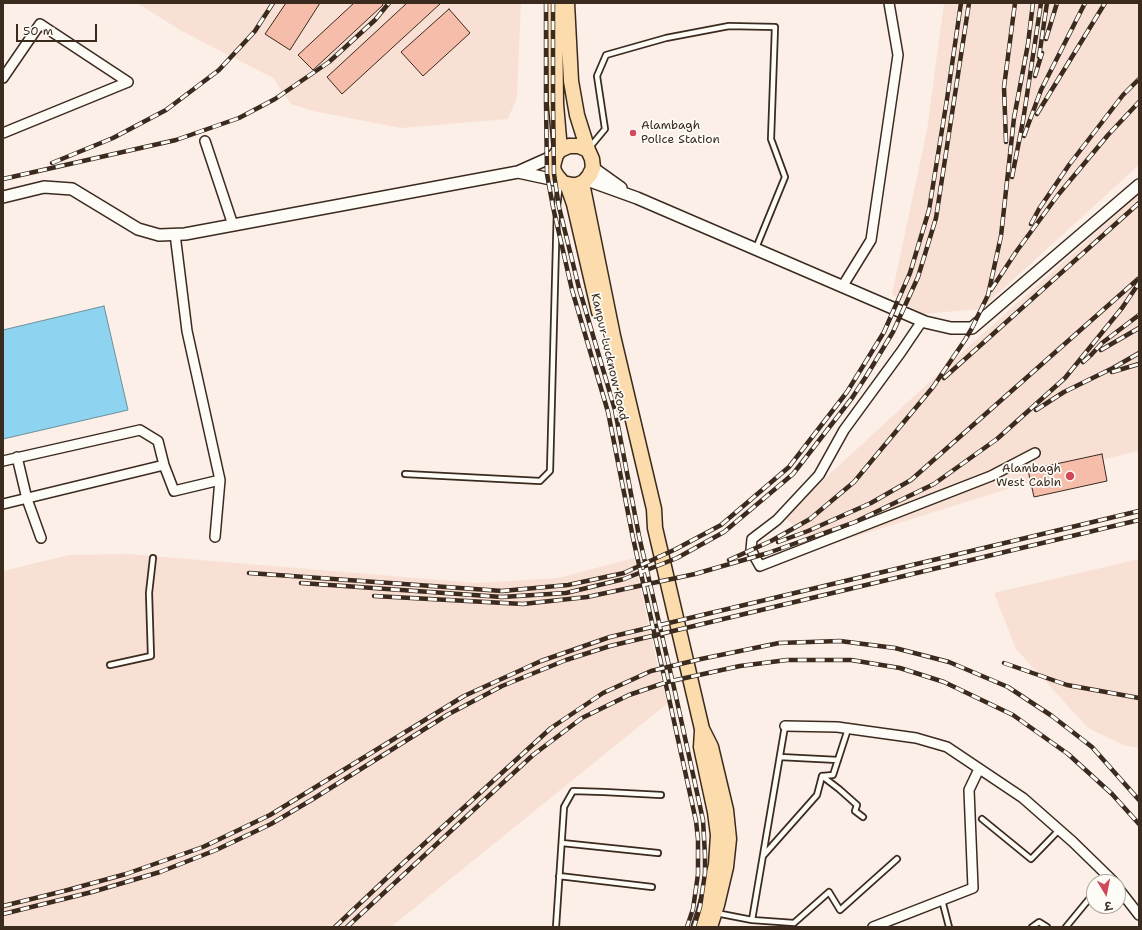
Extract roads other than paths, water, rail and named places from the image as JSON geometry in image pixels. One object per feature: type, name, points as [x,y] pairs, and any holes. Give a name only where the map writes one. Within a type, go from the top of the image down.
[{"type":"main road","name":"Kanpur-Lucknow Road","points":[[555,3],[558,153],[553,166],[554,172],[556,176],[564,182],[574,204],[645,510],[655,528]]},
{"type":"main road","name":"Kanpur-Lucknow Road","points":[[567,3],[571,82],[577,115],[592,159],[587,177],[613,336],[654,510],[655,528],[702,729]]},
{"type":"main road","points":[[558,153],[569,146],[588,150]]},
{"type":"main road","points":[[564,182],[577,185],[587,177]]},
{"type":"main road","points":[[702,729],[711,747],[726,810],[728,839],[726,867],[710,927]]},
{"type":"main road","points":[[699,927],[716,865],[718,835],[715,812],[701,747],[702,729]]},
{"type":"street","points":[[842,287],[871,240],[898,55],[889,3]]},
{"type":"street","points":[[3,78],[40,24],[128,82],[3,133]]},
{"type":"street","points":[[206,141],[233,225]]},
{"type":"street","points":[[3,197],[44,187],[72,189],[138,229],[159,235],[185,234],[518,172],[558,153]]},
{"type":"street","points":[[518,172],[564,182]]},
{"type":"street","points":[[587,177],[922,321],[951,328],[972,328],[1139,186]]},
{"type":"street","points":[[175,234],[187,332],[220,480],[214,537]]},
{"type":"street","points":[[922,321],[844,430],[819,475],[777,520],[752,539],[751,550],[760,566],[991,476],[1035,453]]},
{"type":"street","points":[[3,461],[140,430],[158,441],[164,465],[174,490],[220,480]]},
{"type":"street","points":[[17,457],[27,498],[41,538]]},
{"type":"street","points":[[3,504],[164,465]]},
{"type":"street","points":[[785,726],[837,727],[916,738],[947,747],[1023,798],[1059,830],[1102,874]]},
{"type":"street","points":[[873,927],[973,888],[969,790],[979,769]]},
{"type":"street","points":[[1126,898],[1139,915]]},
{"type":"lane","points":[[588,150],[605,129],[597,76],[606,55],[666,38],[729,26],[775,27],[771,139],[784,177],[755,250]]},
{"type":"lane","points":[[405,474],[540,481],[550,471],[557,207],[564,182]]},
{"type":"lane","points":[[557,207],[564,182]]},
{"type":"lane","points":[[110,665],[151,656],[149,593],[153,558]]},
{"type":"lane","points":[[752,920],[785,726]]},
{"type":"lane","points":[[822,776],[833,775],[848,729]]},
{"type":"lane","points":[[780,756],[838,760]]},
{"type":"lane","points":[[763,856],[818,796],[822,776]]},
{"type":"lane","points":[[822,776],[840,789],[857,805],[855,811],[863,817]]},
{"type":"lane","points":[[556,927],[564,807],[573,791],[661,794]]},
{"type":"lane","points":[[982,819],[1031,859],[1059,830]]},
{"type":"lane","points":[[562,843],[658,853]]},
{"type":"lane","points":[[714,913],[752,920],[794,923],[829,892],[840,910],[897,859]]},
{"type":"lane","points":[[559,876],[652,886]]},
{"type":"lane","points":[[942,900],[949,927]]},
{"type":"lane","points":[[1066,927],[1086,903]]},
{"type":"lane","points":[[768,921],[768,927]]},
{"type":"lane","points":[[1032,927],[1039,922],[1047,927]]},
{"type":"water","points":[[104,306],[128,410],[3,439],[3,330]]},
{"type":"railway","points":[[52,163],[113,138],[166,110],[219,70],[255,31],[273,3]]},
{"type":"railway","points":[[3,179],[176,140],[239,118],[275,99],[329,62],[375,20],[389,3]]},
{"type":"railway","points":[[546,3],[547,174],[553,207],[572,290],[608,412],[633,538],[696,821],[698,839],[698,874],[693,909],[687,927]]},
{"type":"railway","points":[[553,3],[554,174],[559,207],[579,288],[615,410],[639,536],[703,820],[705,873],[700,907],[694,927]]},
{"type":"railway","points":[[249,573],[502,591],[568,585],[624,573],[676,549],[721,525],[789,467],[847,392],[884,332],[910,273],[929,210],[961,3]]},
{"type":"railway","points":[[301,583],[502,597],[566,593],[624,579],[677,558],[724,532],[793,474],[852,398],[867,375],[893,332],[918,277],[936,218],[969,3]]},
{"type":"railway","points":[[1006,142],[1004,87],[1015,3]]},
{"type":"railway","points":[[729,560],[771,541],[810,519],[854,482],[933,387],[972,328],[988,295],[1001,236],[1014,118],[1028,44],[1033,3]]},
{"type":"railway","points":[[1012,177],[1023,121],[1041,3]]},
{"type":"railway","points":[[1039,57],[1047,3]]},
{"type":"railway","points":[[1046,39],[1057,3]]},
{"type":"railway","points":[[1024,136],[1041,90],[1085,3]]},
{"type":"railway","points":[[1037,114],[1105,3]]},
{"type":"railway","points":[[1035,76],[1042,53]]},
{"type":"railway","points":[[1031,224],[1039,209],[1069,165],[1123,95],[1139,79]]},
{"type":"railway","points":[[991,290],[1016,252],[1058,195],[1108,135],[1139,102]]},
{"type":"railway","points":[[944,378],[1139,203]]},
{"type":"railway","points":[[778,542],[808,531],[871,503],[911,480],[1138,279]]},
{"type":"railway","points":[[374,596],[523,604],[587,597],[695,574],[768,553],[855,522],[934,484],[997,439],[1065,378],[1122,308],[1139,283]]},
{"type":"railway","points":[[1083,362],[1102,343],[1139,315]]},
{"type":"railway","points":[[1101,350],[1139,328]]},
{"type":"railway","points":[[1036,410],[1064,392],[1113,368],[1139,353]]},
{"type":"railway","points":[[1112,372],[1139,364]]},
{"type":"railway","points":[[3,906],[126,874],[203,847],[270,815],[464,696],[541,661],[610,637],[1139,511]]},
{"type":"railway","points":[[3,914],[92,892],[160,872],[216,850],[271,824],[447,715],[502,686],[566,660],[610,646],[1139,520]]},
{"type":"railway","points":[[335,927],[551,728],[603,693],[651,671],[779,643],[840,641],[895,648],[949,662],[1008,687],[1052,716],[1092,747],[1139,800]]},
{"type":"railway","points":[[347,927],[533,755],[582,718],[629,695],[667,682],[740,666],[787,660],[851,660],[900,668],[944,682],[1013,715],[1068,754],[1112,794],[1139,824]]},
{"type":"railway","points":[[1004,663],[1067,685],[1139,698]]},
{"type":"place","name":"Alambagh Police Station","points":[[633,133]]},
{"type":"place","name":"Alambagh West Cabin","points":[[1070,476]]}]
